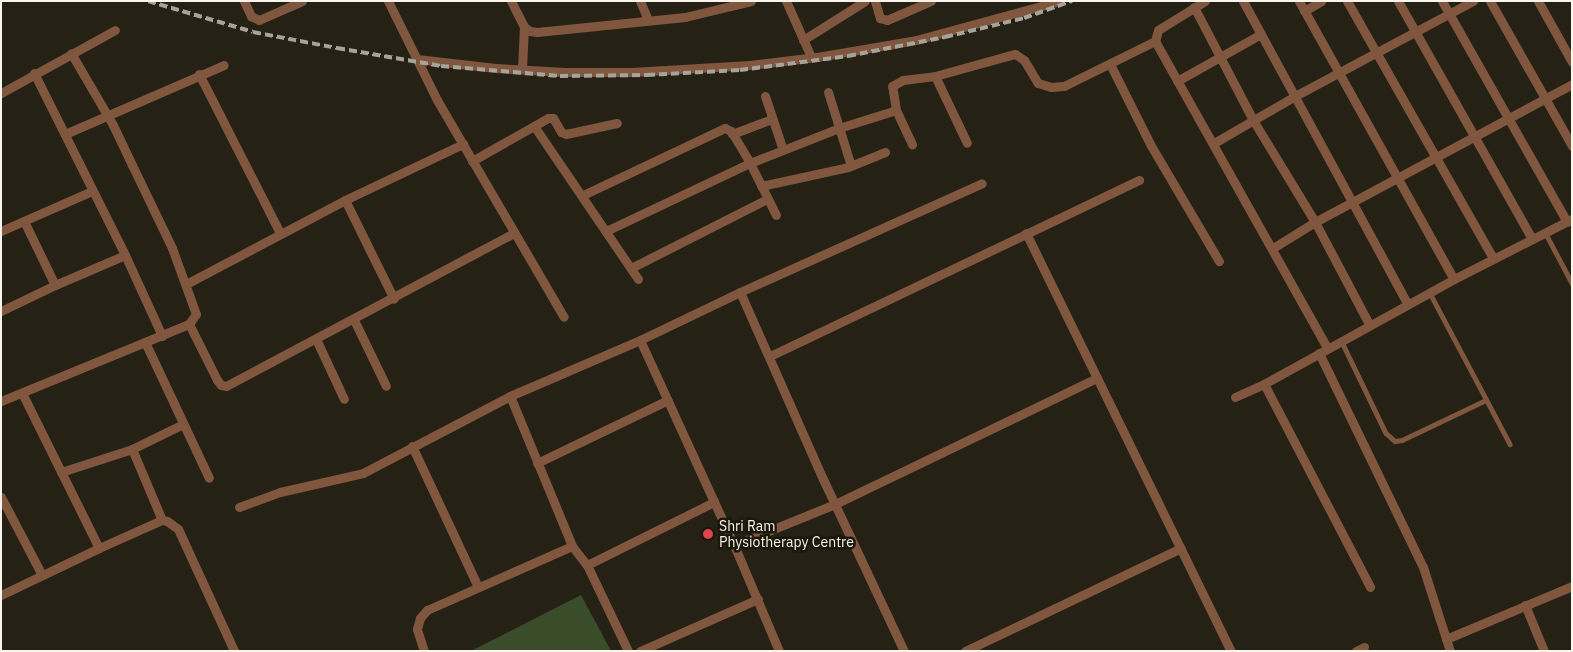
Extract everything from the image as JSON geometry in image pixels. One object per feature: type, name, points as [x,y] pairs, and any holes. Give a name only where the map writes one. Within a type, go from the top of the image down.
[{"type":"street","points":[[244,1],[251,16],[259,20],[302,1]]},
{"type":"street","points":[[388,1],[472,161],[564,317]]},
{"type":"street","points":[[511,1],[524,27],[522,70]]},
{"type":"street","points":[[640,1],[648,20]]},
{"type":"street","points":[[524,27],[536,32],[707,14],[751,1]]},
{"type":"street","points":[[786,1],[811,57]]},
{"type":"street","points":[[874,1],[880,18],[887,20],[931,1]]},
{"type":"street","points":[[417,59],[522,70],[631,72],[750,65],[916,40],[1036,5],[1060,1]]},
{"type":"street","points":[[1204,1],[1158,30],[1155,34],[1156,41],[1273,248],[1323,350],[1423,567],[1450,651]]},
{"type":"street","points":[[1243,1],[1407,303]]},
{"type":"street","points":[[1299,1],[1454,279]]},
{"type":"street","points":[[1304,11],[1321,1]]},
{"type":"street","points":[[1347,1],[1493,258]]},
{"type":"street","points":[[1398,1],[1532,239]]},
{"type":"street","points":[[1235,397],[1264,384],[1407,303],[1569,220],[1442,1]]},
{"type":"street","points":[[1214,143],[1295,96],[1473,1]]},
{"type":"street","points":[[1490,1],[1572,146]]},
{"type":"street","points":[[1538,1],[1572,62]]},
{"type":"street","points":[[803,40],[859,2]]},
{"type":"street","points":[[1194,7],[1253,120],[1314,222],[1369,324]]},
{"type":"street","points":[[1,93],[34,73],[115,30]]},
{"type":"street","points":[[1178,81],[1261,34]]},
{"type":"street","points":[[912,144],[896,110],[892,88],[894,84],[903,80],[935,76],[1015,54],[1024,60],[1036,82],[1051,87],[1064,86],[1156,41]]},
{"type":"street","points":[[1,401],[162,336],[194,320],[196,310],[172,248],[107,115],[71,54]]},
{"type":"street","points":[[1110,64],[1150,144],[1219,261]]},
{"type":"street","points":[[66,134],[199,74],[224,65]]},
{"type":"street","points":[[34,73],[125,255],[162,336]]},
{"type":"street","points":[[199,74],[280,233]]},
{"type":"street","points":[[935,76],[967,143]]},
{"type":"street","points":[[1273,248],[1314,222],[1572,84]]},
{"type":"street","points":[[828,92],[851,166]]},
{"type":"street","points":[[765,96],[783,150]]},
{"type":"street","points":[[606,231],[750,163],[839,128],[896,110]]},
{"type":"street","points":[[472,161],[551,117],[561,132],[567,134],[617,123]]},
{"type":"street","points":[[732,134],[772,119]]},
{"type":"street","points":[[534,126],[583,195],[638,279]]},
{"type":"street","points":[[583,195],[722,128],[729,130],[732,134],[750,163],[776,215]]},
{"type":"street","points":[[186,284],[345,200],[463,144]]},
{"type":"street","points":[[761,186],[851,166],[885,152]]},
{"type":"street","points":[[770,356],[1139,180]]},
{"type":"street","points":[[239,506],[280,492],[363,473],[510,396],[640,340],[740,292],[982,183]]},
{"type":"street","points":[[1,231],[92,191]]},
{"type":"street","points":[[631,268],[768,199]]},
{"type":"street","points":[[345,200],[394,299]]},
{"type":"street","points":[[24,221],[55,285]]},
{"type":"street","points":[[1026,233],[1231,651]]},
{"type":"street","points":[[189,324],[217,380],[224,386],[354,320],[514,234]]},
{"type":"street","points":[[1,311],[125,255]]},
{"type":"street","points":[[740,292],[835,504],[904,651]]},
{"type":"street","points":[[354,320],[386,386]]},
{"type":"street","points":[[316,339],[344,399]]},
{"type":"street","points":[[640,340],[734,545],[779,651]]},
{"type":"street","points":[[145,342],[209,478]]},
{"type":"street","points":[[734,545],[835,504],[1097,378]]},
{"type":"street","points":[[1264,384],[1370,587]]},
{"type":"street","points":[[22,393],[99,548]]},
{"type":"street","points":[[510,396],[572,546],[587,565],[628,651]]},
{"type":"street","points":[[537,463],[668,400]]},
{"type":"street","points":[[61,472],[132,449],[183,424]]},
{"type":"street","points":[[412,446],[478,587]]},
{"type":"street","points":[[132,449],[162,520]]},
{"type":"street","points":[[1,497],[42,575]]},
{"type":"street","points":[[587,565],[714,502]]},
{"type":"street","points":[[1,595],[162,520],[178,529],[234,651]]},
{"type":"street","points":[[424,651],[417,629],[423,614],[478,587],[572,546]]},
{"type":"street","points":[[965,651],[1181,548]]},
{"type":"street","points":[[1446,639],[1572,586]]},
{"type":"street","points":[[640,651],[758,599]]},
{"type":"street","points":[[1525,605],[1544,651]]},
{"type":"lane","points":[[1546,232],[1572,283]]},
{"type":"lane","points":[[1429,292],[1510,444]]},
{"type":"lane","points":[[1341,340],[1386,432],[1395,441],[1402,440],[1486,400]]},
{"type":"green space","points":[[581,595],[611,651],[471,651]]},
{"type":"railway","points":[[148,1],[253,32],[337,48],[441,66],[560,76],[647,75],[740,70],[848,56],[945,37],[1024,18],[1072,1]]},
{"type":"place","name":"Shri Ram Physiotherapy Centre","points":[[708,534]]}]
